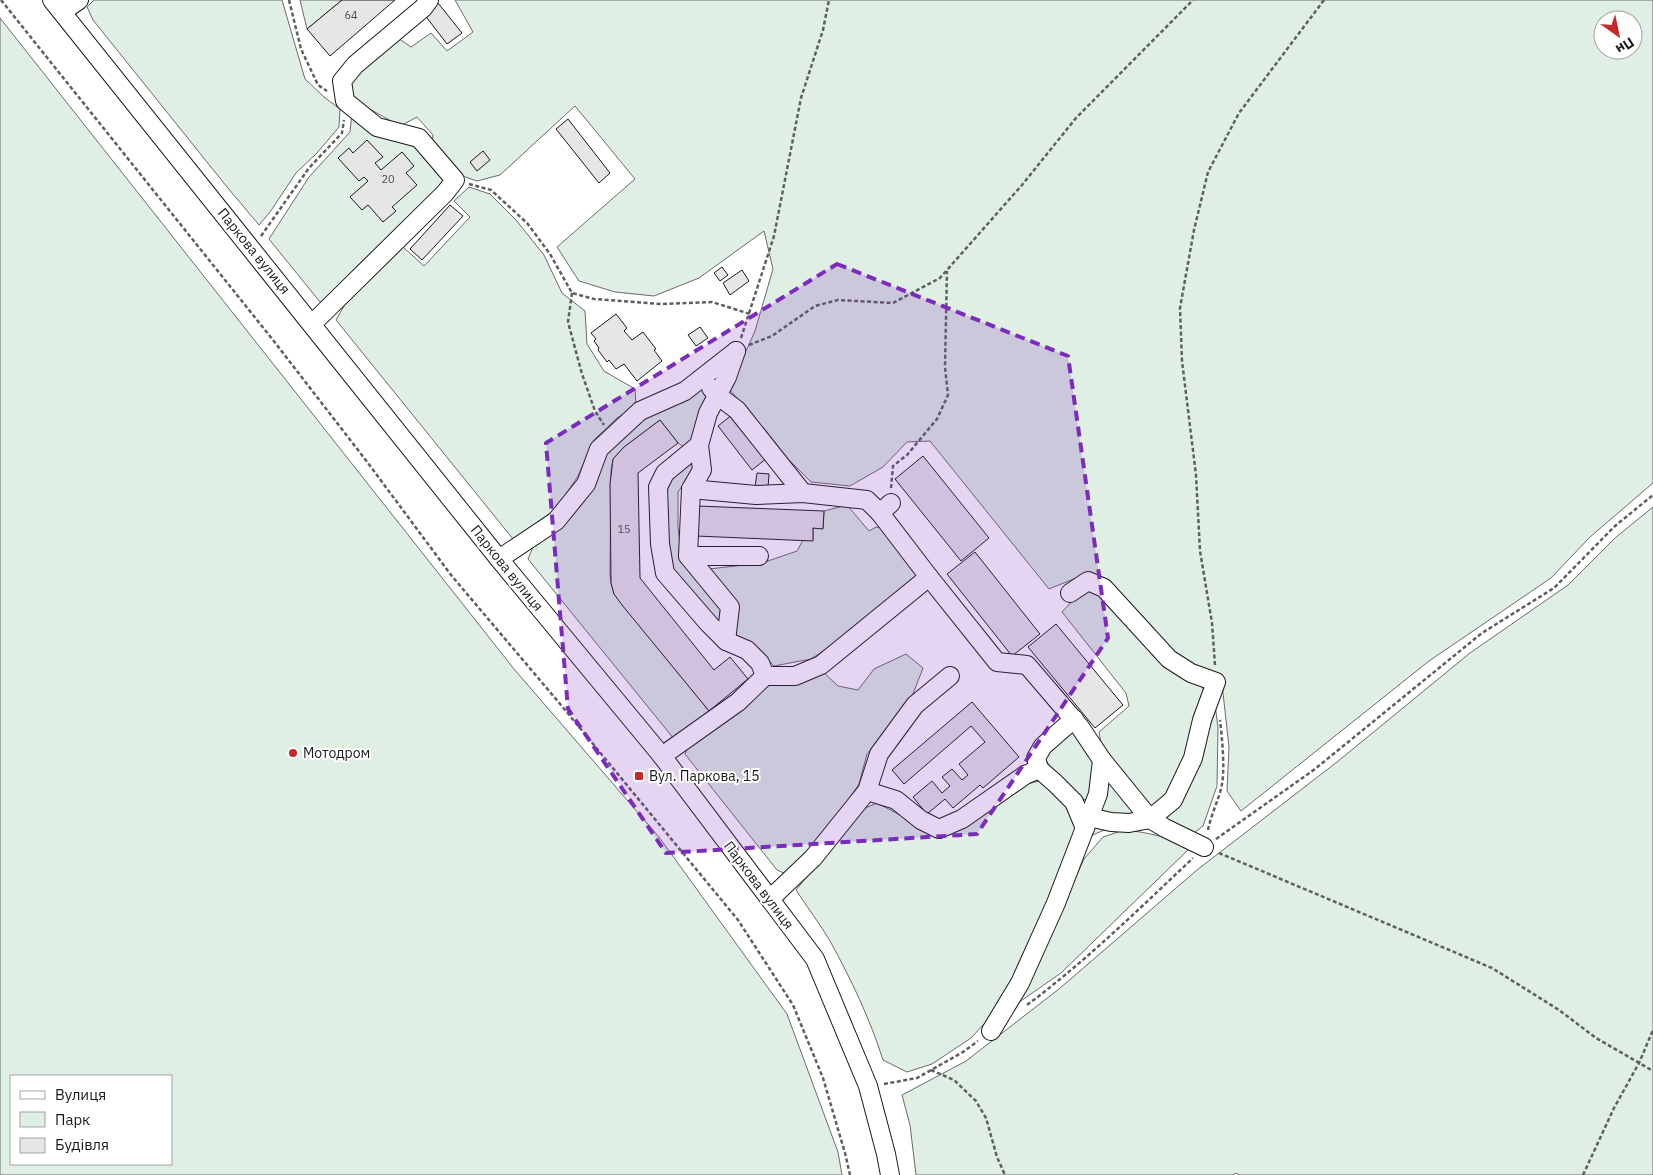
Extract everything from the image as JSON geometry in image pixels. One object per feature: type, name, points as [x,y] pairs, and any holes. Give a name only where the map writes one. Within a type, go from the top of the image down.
[{"type":"street","points":[[57,6],[79,0]]},
{"type":"street","points":[[312,324],[445,193],[455,180],[419,138],[377,127],[345,101],[342,81],[355,65],[423,8],[429,0]]},
{"type":"street","name":"Паркова вулиця","points":[[57,6],[499,559],[662,756],[815,959],[868,1086],[890,1175]]},
{"type":"street","points":[[499,559],[556,522],[586,484],[599,449],[640,412],[685,392],[736,351]]},
{"type":"street","points":[[726,641],[730,607],[688,556],[691,490],[702,470],[699,445],[708,414],[727,377],[736,351]]},
{"type":"street","points":[[697,382],[710,386],[717,395],[737,410],[804,494]]},
{"type":"street","points":[[699,445],[665,473],[658,487],[660,544],[665,573],[726,641],[747,650],[760,662],[765,676]]},
{"type":"street","points":[[691,490],[756,495],[804,494],[867,500],[885,508],[929,577],[997,662],[1027,665],[1074,719],[1102,760],[1150,819],[1204,846]]},
{"type":"street","points":[[688,556],[759,556]]},
{"type":"street","points":[[662,756],[738,702],[765,676],[794,676],[821,665],[929,577]]},
{"type":"street","points":[[1070,593],[1088,581],[1104,588],[1169,658],[1191,673],[1216,682],[1202,720],[1193,758],[1173,800],[1150,819],[1130,823],[1087,823]]},
{"type":"street","points":[[770,899],[813,858],[867,791],[879,754],[915,705],[950,676]]},
{"type":"street","points":[[1074,719],[1043,746],[1036,758],[1039,769],[1055,782],[1074,802],[1087,823]]},
{"type":"street","points":[[991,1031],[1020,983],[1056,903],[1098,794],[1102,760]]},
{"type":"street","points":[[867,791],[896,800],[921,820],[939,829],[962,819],[1025,775],[1039,769]]},
{"type":"path","points":[[1,0],[273,340],[451,575],[568,712],[738,920],[793,1004],[823,1078],[850,1175]]},
{"type":"path","points":[[252,249],[309,168],[342,133],[345,101],[318,85],[301,50],[288,0]]},
{"type":"path","points":[[736,351],[750,314],[774,236],[801,98],[823,30],[829,0]]},
{"type":"path","points":[[736,351],[772,336],[816,306],[838,300],[893,303],[940,278],[1022,185],[1076,118],[1193,0]]},
{"type":"path","points":[[1216,682],[1212,623],[1200,551],[1196,474],[1182,361],[1180,308],[1194,230],[1208,172],[1239,112],[1324,0]]},
{"type":"path","points":[[455,180],[491,190],[527,223],[550,254],[572,293],[568,322],[582,374],[595,411],[612,437]]},
{"type":"path","points":[[885,508],[894,466],[907,455],[937,418],[948,395],[945,367],[947,270]]},
{"type":"path","points":[[572,293],[594,299],[660,304],[712,302],[750,314]]},
{"type":"path","points":[[1022,1008],[1053,986],[1125,923],[1204,846],[1315,769],[1482,634],[1554,588],[1615,526],[1653,495]]},
{"type":"path","points":[[1204,846],[1210,817],[1222,784],[1222,742],[1219,712]]},
{"type":"path","points":[[1204,846],[1492,968],[1559,1010],[1596,1038],[1653,1071]]},
{"type":"path","points":[[1583,1175],[1614,1108],[1639,1063],[1653,1030]]},
{"type":"path","points":[[868,1086],[917,1078],[963,1052],[991,1031]]},
{"type":"path","points":[[931,1070],[954,1080],[976,1101],[986,1118],[1004,1175]]},
{"type":"highlighted area","points":[[837,264],[1068,356],[1108,638],[977,834],[666,853],[568,709],[546,443]]},
{"type":"green space","points":[[94,0],[282,0],[305,79],[340,109],[339,127],[317,153],[296,173],[259,225],[93,20],[87,7]]},
{"type":"green space","points":[[300,0],[342,0],[307,29]]},
{"type":"green space","points":[[455,0],[1653,0],[1653,483],[1590,537],[1551,578],[1429,661],[1241,811],[1227,791],[1229,747],[1221,675],[1199,669],[1172,651],[1148,622],[1104,580],[1091,572],[1049,589],[930,441],[907,442],[883,467],[850,486],[811,482],[776,447],[754,417],[729,389],[755,331],[773,269],[764,231],[699,278],[654,296],[615,292],[579,281],[557,247],[635,179],[575,106],[500,175],[477,181],[457,174],[432,144],[433,135],[417,117],[400,126],[359,103],[350,93],[352,73],[398,38],[411,47],[431,33],[447,51],[473,32]]},
{"type":"green space","name":"Мотодром","points":[[0,18],[514,669],[659,837],[787,1014],[838,1152],[842,1175],[0,1175]]},
{"type":"green space","points":[[352,112],[418,144],[445,176],[442,189],[327,303],[320,302],[269,239],[309,177],[350,132]]},
{"type":"green space","points":[[469,187],[490,194],[516,220],[544,255],[562,293],[585,311],[587,344],[604,371],[635,389],[636,406],[617,418],[594,440],[578,476],[556,509],[513,539],[336,320],[344,306],[403,247],[424,266],[470,217],[454,201]]},
{"type":"green space","points":[[703,388],[711,397],[695,439],[684,447],[678,443],[660,420],[624,447],[613,459],[611,471],[610,574],[614,594],[709,711],[674,739],[528,559],[533,547],[571,517],[582,504],[590,493],[597,463],[621,434],[647,414],[690,392]]},
{"type":"green space","points":[[694,459],[695,467],[678,492],[678,527],[682,561],[724,613],[720,625],[673,574],[667,554],[665,495],[673,476]]},
{"type":"green space","points":[[847,505],[869,531],[876,527],[886,529],[918,569],[917,577],[834,644],[811,659],[774,666],[757,648],[734,635],[709,569],[762,563],[797,551],[803,540],[813,540],[813,528],[823,528],[824,511]]},
{"type":"green space","points":[[1653,507],[1653,1175],[1239,1175],[1236,1173],[1233,1175],[916,1175],[910,1125],[902,1095],[966,1061],[1059,989],[1197,870],[1337,762],[1470,653],[1568,585],[1615,538]]},
{"type":"green space","points":[[1094,591],[1201,684],[1204,691],[1176,787],[1152,811],[1104,758],[1099,732],[1129,706],[1126,693],[1062,612],[1081,592]]},
{"type":"green space","points":[[906,654],[923,668],[911,699],[867,754],[859,784],[811,854],[786,874],[777,870],[685,754],[689,745],[770,683],[821,670],[838,686],[858,690],[874,669]]},
{"type":"green space","points":[[1215,705],[1218,727],[1217,786],[1203,826],[1194,833],[1160,819]]},
{"type":"green space","points":[[1075,730],[1098,762],[1090,802],[1075,795],[1056,775],[1043,756]]},
{"type":"green space","points":[[1106,772],[1142,814],[1088,837]]},
{"type":"green space","points":[[1044,780],[1061,795],[1077,822],[1078,840],[999,1008],[971,1038],[932,1064],[907,1072],[883,1060],[860,999],[826,935],[796,890],[861,810],[877,803],[925,828],[1026,784]]},
{"type":"green space","points":[[1124,830],[1158,836],[1174,841],[1189,849],[1061,973],[1015,1005],[1029,979],[1084,859],[1103,837]]},
{"type":"building","points":[[342,0],[395,0],[330,56],[307,29]]},
{"type":"building","points":[[438,3],[462,33],[447,44],[424,14]]},
{"type":"building","points":[[568,119],[610,173],[599,183],[556,129]]},
{"type":"building","points":[[367,140],[383,157],[375,163],[381,170],[402,152],[414,166],[406,173],[417,185],[392,207],[396,211],[383,222],[368,205],[362,210],[350,197],[368,181],[364,177],[359,181],[338,158],[349,148],[353,153]]},
{"type":"building","points":[[483,151],[490,160],[477,171],[470,162]]},
{"type":"building","points":[[450,205],[463,216],[422,260],[410,249]]},
{"type":"building","points":[[722,267],[728,275],[720,281],[714,273]]},
{"type":"building","points":[[742,270],[749,281],[730,295],[723,283]]},
{"type":"building","points":[[616,314],[627,328],[624,331],[632,340],[643,332],[656,349],[654,350],[662,361],[637,381],[624,364],[616,369],[609,360],[607,362],[598,350],[599,348],[594,341],[596,339],[591,333]]},
{"type":"building","points":[[700,327],[708,338],[696,346],[688,335]]},
{"type":"building","points":[[733,414],[767,458],[752,470],[718,426]]},
{"type":"building","points":[[660,420],[678,443],[638,473],[640,578],[714,670],[730,657],[748,679],[709,711],[622,605],[614,594],[611,583],[610,484],[613,459],[624,447]]},
{"type":"building","points":[[923,456],[989,538],[961,561],[895,479]]},
{"type":"building","points":[[757,473],[769,474],[768,488],[755,487]]},
{"type":"building","points":[[697,506],[824,511],[823,529],[813,528],[813,541],[696,536]]},
{"type":"building","points":[[975,552],[1040,634],[1012,656],[947,574]]},
{"type":"building","points":[[1056,624],[1123,705],[1095,728],[1028,647]]},
{"type":"building","points":[[972,702],[1019,757],[983,788],[980,785],[953,808],[945,799],[927,814],[913,797],[932,781],[942,793],[950,786],[942,777],[952,769],[962,780],[968,775],[959,764],[985,742],[971,726],[904,784],[892,770]]},
{"type":"place","name":"Мотодром","points":[[293,753]]},
{"type":"place","name":"Вул. Паркова, 15","points":[[639,776]]}]
